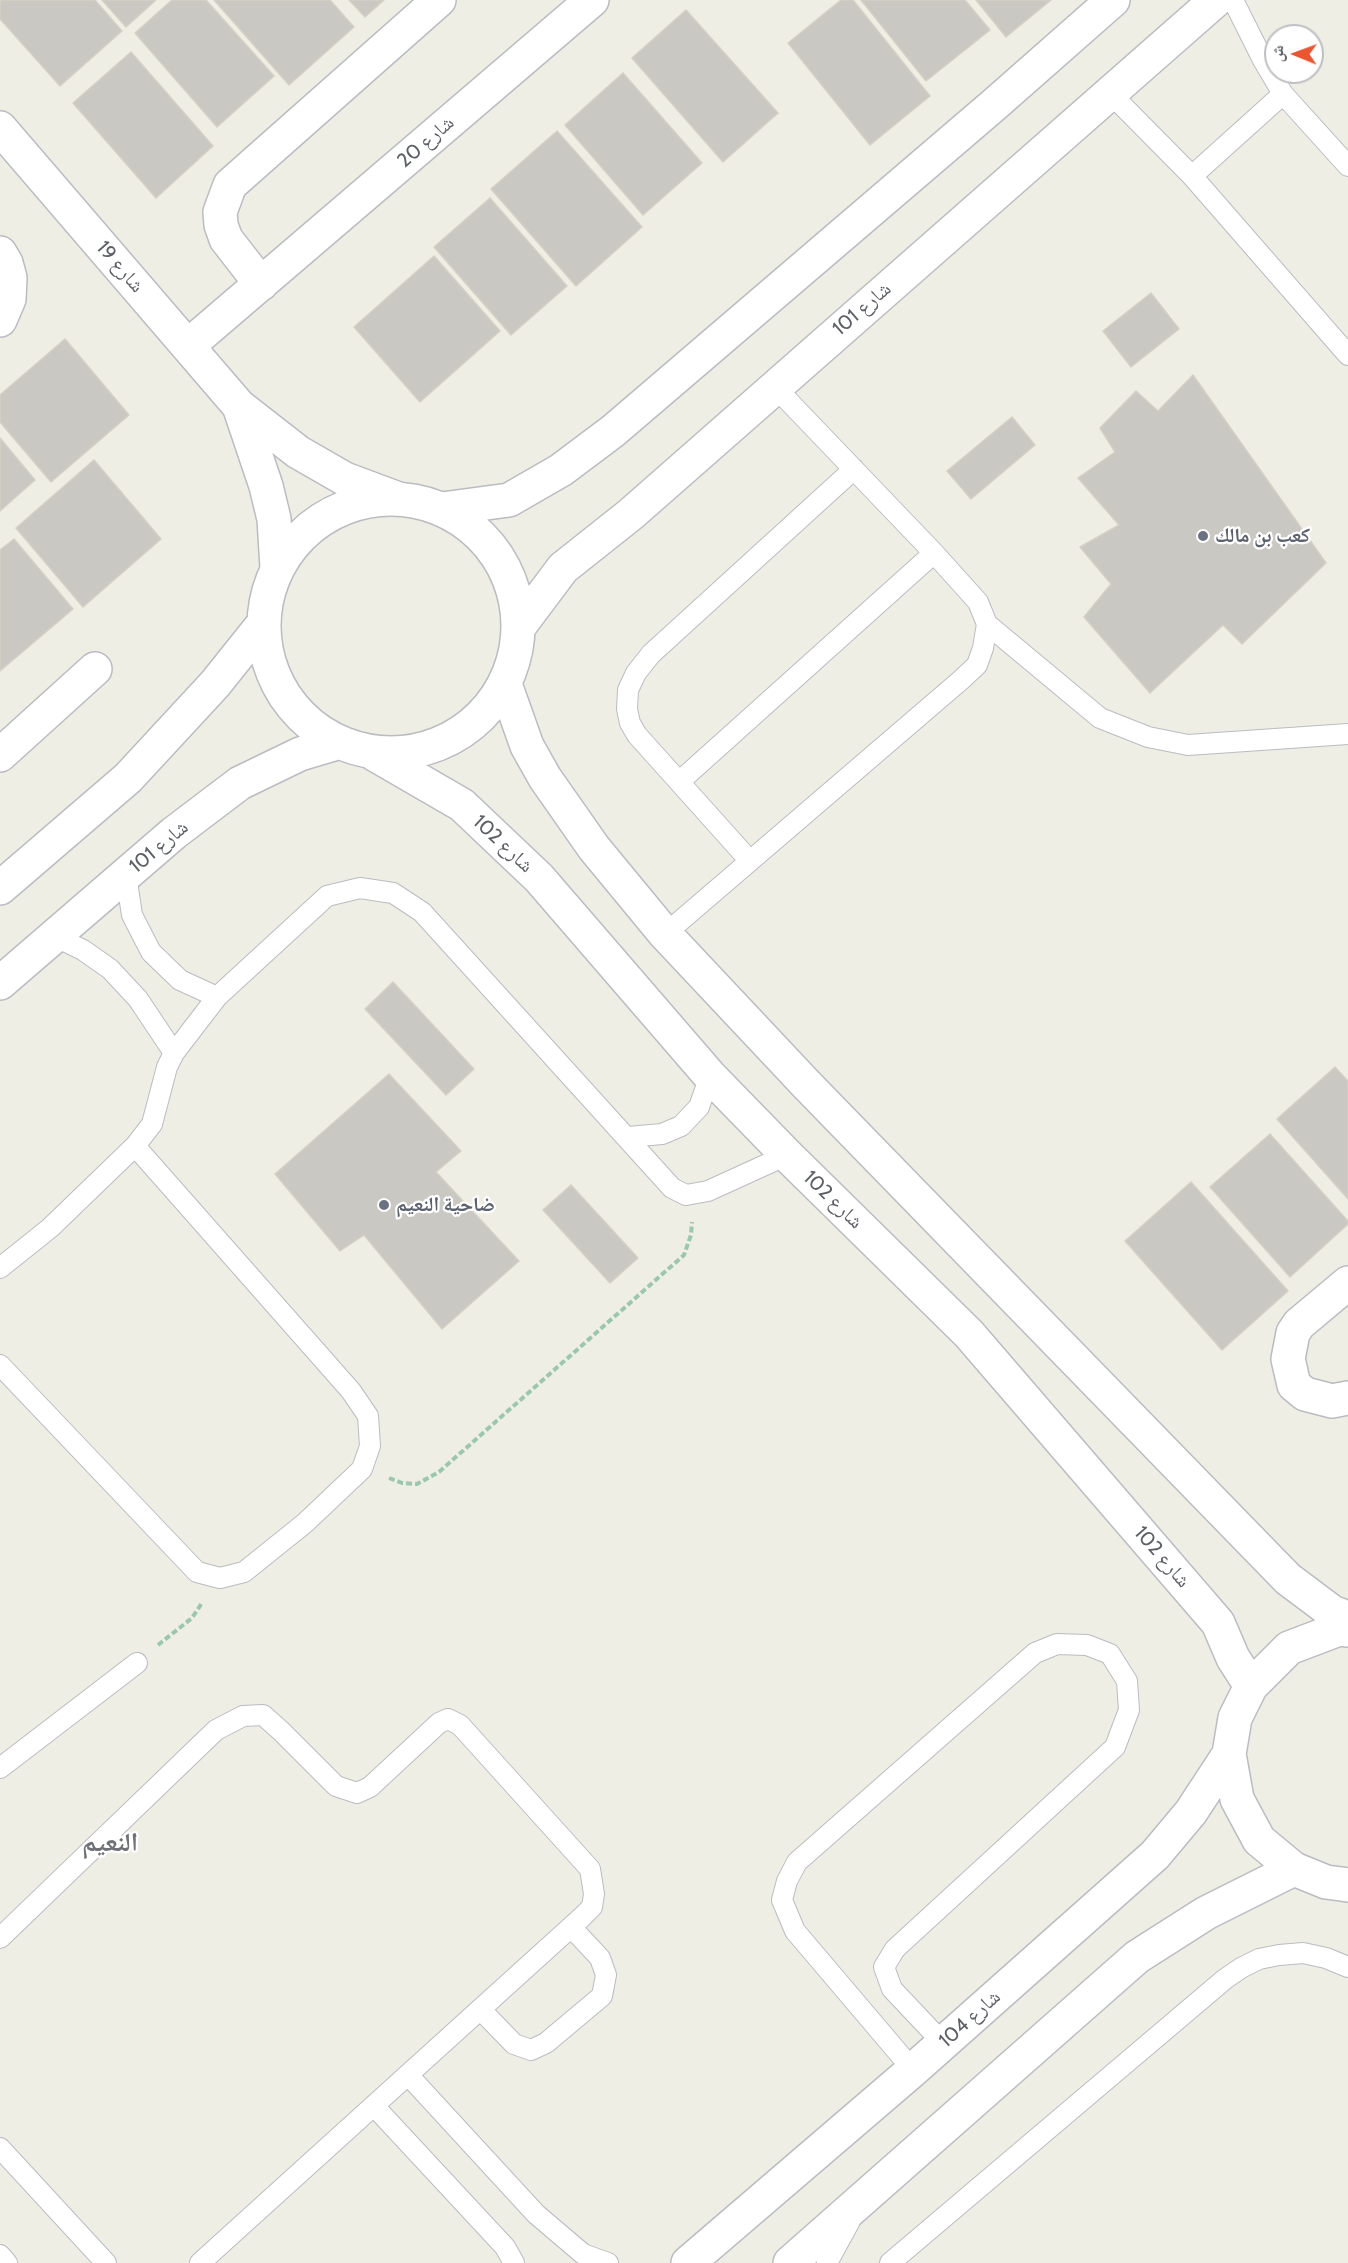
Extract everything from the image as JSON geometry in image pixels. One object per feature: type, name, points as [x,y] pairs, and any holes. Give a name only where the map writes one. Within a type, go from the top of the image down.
[{"type":"street","points":[[261,284],[226,239],[221,225],[220,212],[230,185],[439,0]]},
{"type":"street","name":"شارع 20","points":[[189,345],[592,0]]},
{"type":"street","points":[[442,509],[509,500],[561,470],[613,431],[986,112],[1113,0]]},
{"type":"street","name":"شارع 101","points":[[519,628],[563,568],[631,514],[1216,0]]},
{"type":"street","name":"شارع 19","points":[[0,128],[240,406],[297,452],[345,478],[396,498]]},
{"type":"street","points":[[0,254],[6,263],[10,278],[9,299],[0,320]]},
{"type":"street","name":"شارع 19","points":[[240,406],[266,486],[271,508],[277,568]]},
{"type":"street","points":[[396,498],[419,501],[442,509],[483,537],[509,579],[519,628],[505,684],[473,725],[427,750],[374,754],[337,743],[297,714],[271,672],[263,624],[277,568],[306,530],[348,506],[396,498]]},
{"type":"street","points":[[0,888],[129,778],[215,684],[263,624]]},
{"type":"street","points":[[0,755],[95,669]]},
{"type":"street","points":[[505,684],[527,746],[545,778],[594,848],[665,934],[815,1094],[1288,1579],[1332,1612],[1348,1618]]},
{"type":"street","name":"شارع 101","points":[[0,983],[174,833],[240,783],[300,754],[337,743]]},
{"type":"street","name":"شارع 102","points":[[374,754],[462,805],[538,878],[710,1076],[969,1334],[1218,1623],[1233,1658],[1251,1686]]},
{"type":"street","points":[[1348,1283],[1299,1324],[1293,1333],[1288,1359],[1294,1385],[1305,1394],[1332,1401],[1348,1398]]},
{"type":"street","points":[[1348,1630],[1339,1629],[1289,1648],[1251,1686],[1235,1718],[1229,1754],[1237,1799],[1259,1840],[1294,1869],[1326,1882],[1348,1885]]},
{"type":"street","name":"شارع 104","points":[[688,2263],[913,2070],[1155,1856],[1191,1812],[1229,1754]]},
{"type":"street","points":[[790,2263],[860,2204],[1137,1957],[1206,1913],[1294,1869]]},
{"type":"lane","points":[[1233,0],[1283,94],[1348,166]]},
{"type":"lane","points":[[1110,93],[1192,176],[1348,355]]},
{"type":"lane","points":[[1192,176],[1283,94]]},
{"type":"lane","points":[[774,386],[978,602],[987,624],[1100,718],[1148,737],[1188,745],[1348,734]]},
{"type":"lane","points":[[750,861],[637,735],[630,723],[627,709],[628,690],[636,673],[651,654],[854,469]]},
{"type":"lane","points":[[679,782],[934,553]]},
{"type":"lane","points":[[665,934],[977,664],[983,648],[987,624]]},
{"type":"lane","points":[[126,874],[132,915],[151,952],[180,980],[217,997]]},
{"type":"lane","points":[[0,1268],[50,1228],[135,1146],[152,1124],[167,1067],[174,1053],[217,997],[327,896],[360,888],[393,893],[422,912],[672,1188],[686,1195],[708,1191],[787,1155]]},
{"type":"lane","points":[[54,936],[83,950],[110,969],[138,999],[174,1053]]},
{"type":"lane","points":[[628,1137],[662,1134],[681,1125],[699,1107],[710,1076]]},
{"type":"lane","points":[[0,1365],[197,1572],[220,1578],[244,1572],[305,1523],[362,1469],[370,1446],[368,1416],[351,1391],[135,1146]]},
{"type":"lane","points":[[913,2070],[795,1931],[782,1900],[787,1881],[797,1862],[1035,1653],[1057,1644],[1087,1645],[1110,1654],[1127,1681],[1129,1710],[1115,1747],[895,1948],[884,1967],[891,1989],[943,2043]]},
{"type":"lane","points":[[0,1768],[137,1663]]},
{"type":"lane","points":[[0,1938],[216,1731],[243,1716],[263,1715],[336,1786],[357,1793],[370,1787],[439,1723],[448,1719],[460,1725],[590,1869],[594,1894],[592,1906],[409,2076],[200,2263]]},
{"type":"lane","points":[[481,2010],[514,2044],[531,2050],[546,2043],[602,1996],[606,1975],[600,1958],[571,1927]]},
{"type":"lane","points":[[890,2263],[1225,1979],[1241,1968],[1259,1959],[1303,1953],[1326,1958],[1348,1967]]},
{"type":"lane","points":[[409,2076],[536,2214],[583,2254],[608,2263]]},
{"type":"lane","points":[[374,2106],[505,2247],[514,2263]]},
{"type":"lane","points":[[0,2148],[106,2263]]},
{"type":"lane","points":[[827,2263],[860,2204]]},
{"type":"lane","points":[[0,2255],[7,2263]]},
{"type":"path","points":[[362,1469],[402,1483],[417,1484],[439,1472],[684,1255],[691,1235],[692,1215],[686,1195]]},
{"type":"path","points":[[137,1663],[192,1618],[220,1578]]},
{"type":"building","points":[[0,0],[95,0],[122,31],[60,86],[0,19]]},
{"type":"building","points":[[102,0],[156,0],[126,27]]},
{"type":"building","points":[[172,0],[206,0],[274,76],[217,127],[135,33]]},
{"type":"building","points":[[214,0],[330,0],[354,27],[289,85]]},
{"type":"building","points":[[349,0],[384,0],[365,17]]},
{"type":"building","points":[[841,0],[853,0],[930,96],[870,145],[788,43]]},
{"type":"building","points":[[861,0],[965,0],[990,30],[926,81]]},
{"type":"building","points":[[976,0],[1051,0],[1006,37]]},
{"type":"building","points":[[686,10],[778,113],[723,162],[632,58]]},
{"type":"building","points":[[131,52],[213,146],[156,198],[73,103]]},
{"type":"building","points":[[623,73],[702,163],[643,215],[565,125]]},
{"type":"building","points":[[557,131],[642,227],[576,286],[491,189]]},
{"type":"building","points":[[490,198],[567,286],[511,335],[434,247]]},
{"type":"building","points":[[434,256],[500,331],[420,402],[354,327]]},
{"type":"building","points":[[1151,293],[1179,329],[1131,367],[1103,331]]},
{"type":"building","points":[[65,339],[129,415],[51,482],[0,422],[0,395]]},
{"type":"building","name":"كعب بن مالك","points":[[1193,375],[1326,563],[1242,644],[1223,625],[1150,693],[1084,617],[1111,584],[1080,547],[1119,525],[1078,478],[1115,452],[1100,428],[1136,391],[1158,411]]},
{"type":"building","points":[[1012,417],[1035,445],[971,499],[947,471]]},
{"type":"building","points":[[0,438],[35,480],[0,511]]},
{"type":"building","points":[[94,460],[161,539],[83,607],[16,528]]},
{"type":"building","points":[[14,539],[73,609],[0,671],[0,550]]},
{"type":"building","points":[[393,982],[474,1069],[446,1095],[365,1009]]},
{"type":"building","points":[[1335,1067],[1348,1081],[1348,1199],[1277,1119]]},
{"type":"building","name":"ضاحية النعيم","points":[[389,1074],[461,1151],[436,1172],[519,1261],[442,1329],[364,1235],[340,1251],[275,1174]]},
{"type":"building","points":[[1270,1134],[1348,1221],[1348,1224],[1290,1277],[1210,1187]]},
{"type":"building","points":[[1191,1182],[1288,1291],[1222,1350],[1125,1241]]},
{"type":"building","points":[[571,1185],[638,1258],[610,1283],[543,1210]]},
{"type":"place","name":"كعب بن مالك","points":[[1203,536]]},
{"type":"place","name":"ضاحية النعيم","points":[[384,1205]]},
{"type":"district","name":"النعيم","points":[[110,1843]]}]
